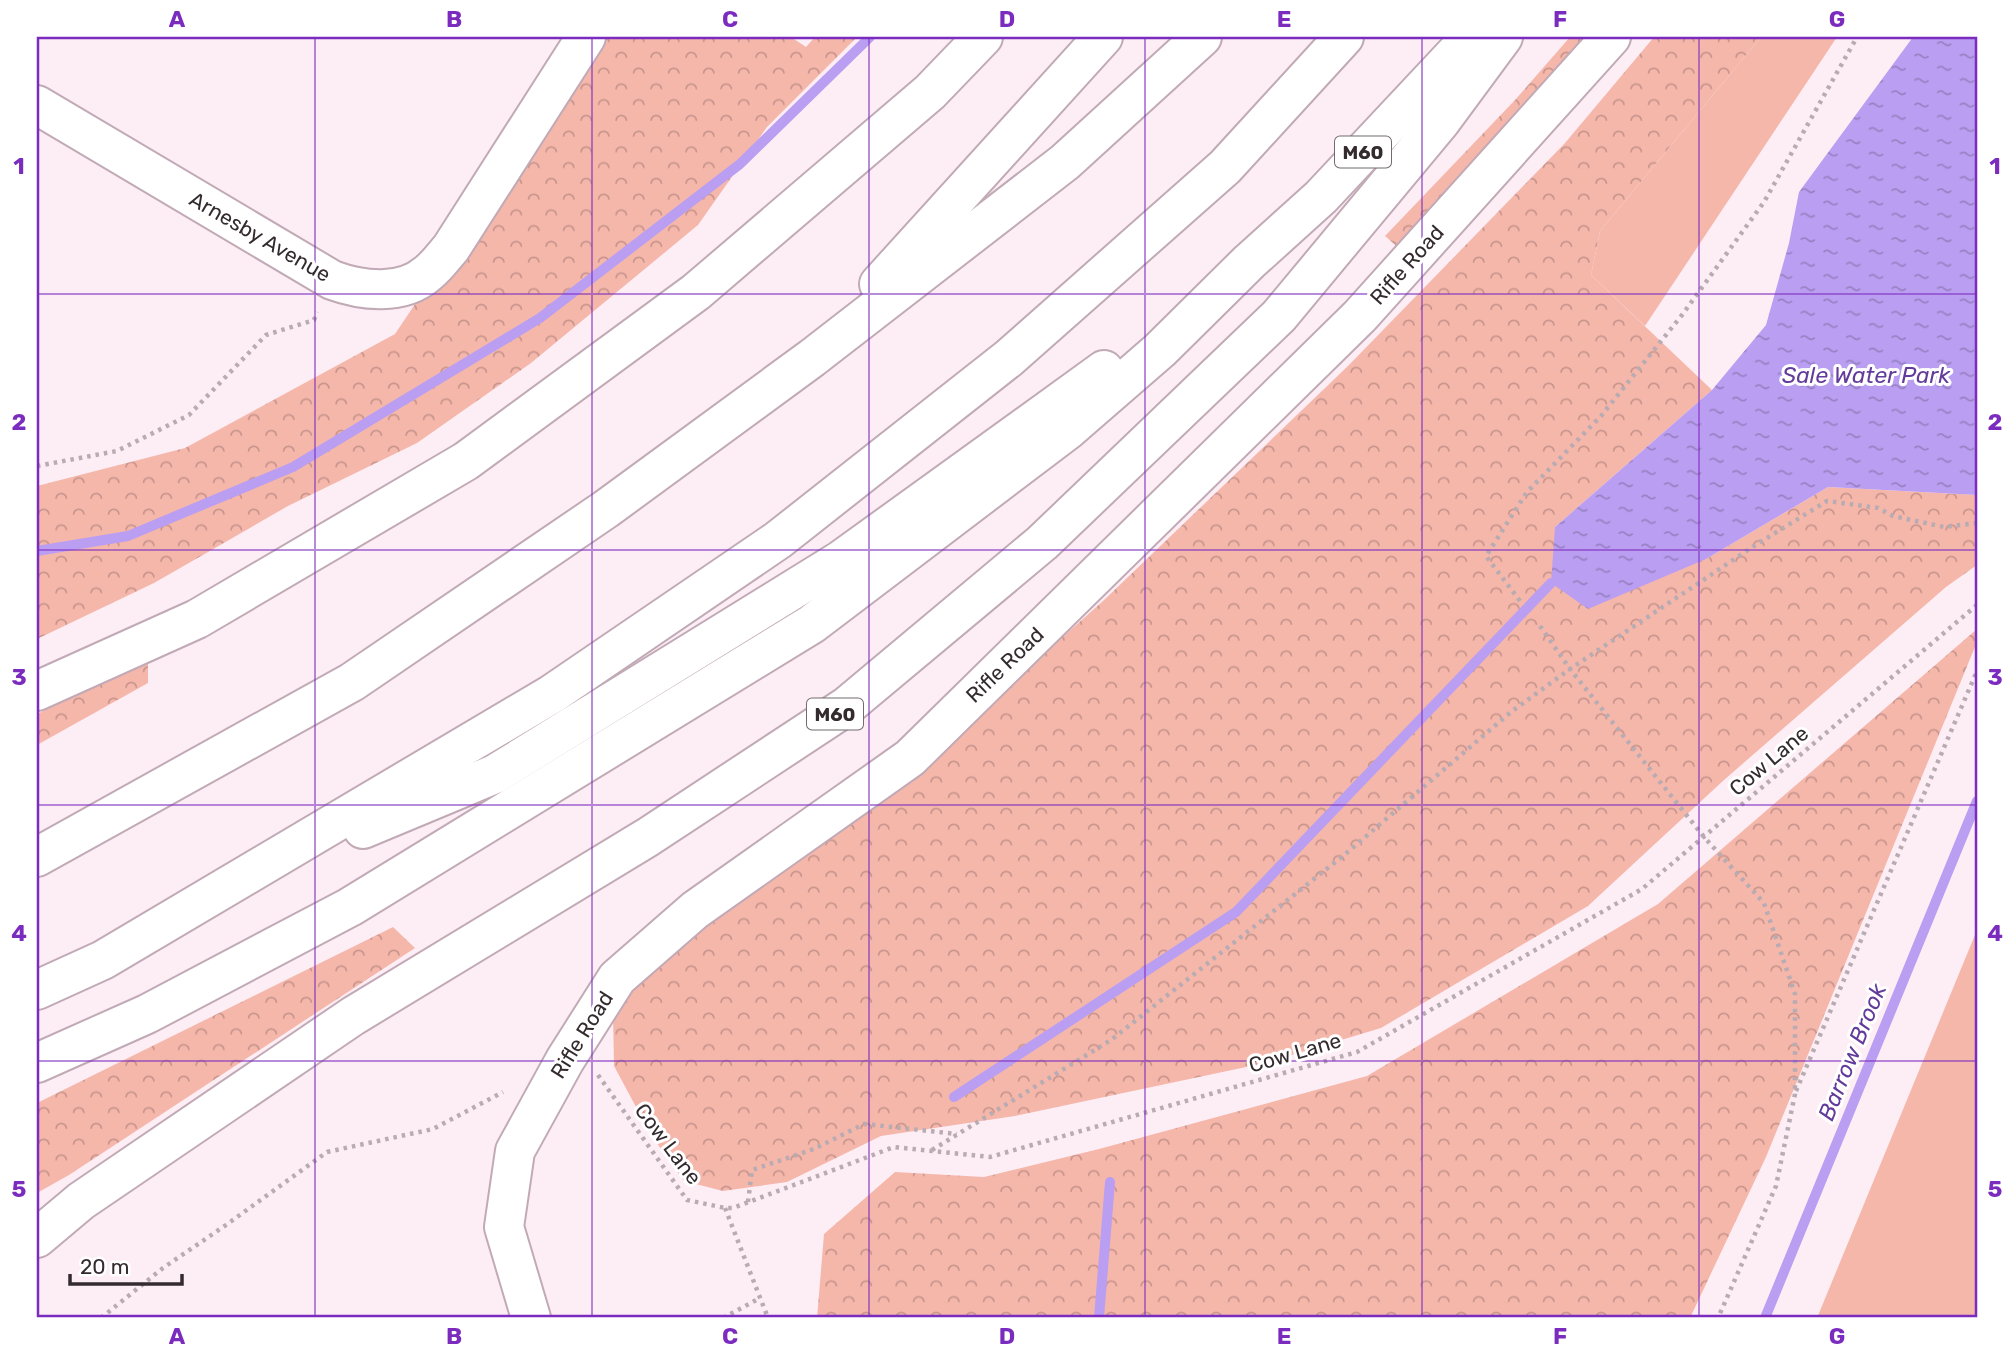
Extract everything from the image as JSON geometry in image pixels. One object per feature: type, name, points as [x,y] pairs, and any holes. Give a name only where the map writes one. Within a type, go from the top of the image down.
[{"type":"main road","name":"Arnesby Avenue","points":[[37,105],[332,280],[353,288],[376,290],[402,287],[427,275],[451,248],[586,37]]},
{"type":"main road","points":[[37,691],[197,620],[466,461],[696,292],[930,92],[984,37]]},
{"type":"main road","points":[[812,358],[1103,37]]},
{"type":"main road","points":[[37,857],[352,682],[606,509],[812,358],[1065,162],[1202,37]]},
{"type":"main road","name":"M60","points":[[37,990],[103,960],[551,694],[778,540],[1009,358],[1225,167],[1344,37]]},
{"type":"main road","name":"M60","points":[[37,1063],[147,1014],[350,907],[813,624],[1069,429],[1160,350],[1249,262],[1321,197],[1471,37]]},
{"type":"main road","name":"M60","points":[[37,1238],[81,1201],[353,1016],[648,837],[847,706],[1042,542],[1279,316],[1441,121],[1503,37]]},
{"type":"main road","name":"Rifle Road","points":[[531,1318],[504,1227],[515,1151],[565,1060],[617,978],[695,910],[910,758],[1360,316],[1611,37]]},
{"type":"main road","name":"M60","points":[[239,879],[495,774],[841,559],[1249,262]]},
{"type":"path","points":[[1520,601],[1486,556],[1528,492],[1601,416],[1682,315],[1764,202],[1857,37]]},
{"type":"path","points":[[37,466],[117,451],[189,415],[266,335],[314,320],[332,280]]},
{"type":"path","points":[[931,1151],[1111,1040],[1343,856],[1511,712],[1570,669],[1754,546],[1827,501],[1878,508],[1894,516],[1944,527],[1977,523]]},
{"type":"path","name":"Cow Lane","points":[[565,1060],[598,1075],[687,1200],[733,1208],[894,1147],[990,1157],[1357,1052],[1642,889],[1977,604]]},
{"type":"path","points":[[1540,626],[1570,669],[1704,837],[1764,903],[1796,993],[1795,1094],[1776,1186],[1718,1318]]},
{"type":"path","points":[[1795,1094],[1977,671]]},
{"type":"path","points":[[101,1318],[163,1268],[327,1152],[433,1129],[505,1091]]},
{"type":"path","points":[[747,1202],[752,1170],[814,1149],[864,1124],[959,1134]]},
{"type":"path","points":[[725,1208],[768,1318]]},
{"type":"path","points":[[723,1318],[760,1298]]},
{"type":"green space","points":[[594,37],[791,37],[806,47],[815,37],[857,37],[767,127],[698,225],[531,363],[417,443],[288,506],[154,583],[37,639],[37,486],[185,448],[395,334]]},
{"type":"green space","points":[[1570,37],[1591,37],[1402,251],[1385,236],[1515,100]]},
{"type":"green space","points":[[1654,37],[1761,37],[1600,231],[1591,275],[1712,390],[1555,527],[1706,559],[1828,487],[1977,495],[1977,565],[1946,587],[1724,780],[1588,906],[1381,1028],[1265,1063],[1015,1116],[881,1136],[787,1182],[723,1191],[684,1181],[651,1135],[614,1066],[613,1013],[652,965],[922,762],[1103,601],[1348,366],[1565,143]]},
{"type":"green space","points":[[1761,37],[1837,37],[1645,326],[1591,275],[1600,231]]},
{"type":"green space","points":[[1977,629],[1977,642],[1766,1157],[1690,1318],[817,1318],[824,1234],[895,1172],[984,1177],[1099,1149],[1367,1076],[1658,904]]},
{"type":"green space","points":[[148,660],[148,683],[37,745],[37,714]]},
{"type":"green space","points":[[393,927],[415,948],[69,1175],[37,1193],[37,1103]]},
{"type":"green space","points":[[1977,930],[1977,1318],[1817,1318]]},
{"type":"water","name":"Sale Water Park","points":[[1913,37],[1977,37],[1977,495],[1828,487],[1706,559],[1588,609],[1551,583],[1555,527],[1712,390],[1766,325],[1789,243],[1799,192]]},
{"type":"waterway","points":[[37,551],[128,536],[293,467],[540,318],[740,164],[870,37]]},
{"type":"waterway","points":[[954,1097],[1236,912],[1551,583]]},
{"type":"waterway","name":"Barrow Brook","points":[[1765,1318],[1977,801]]},
{"type":"waterway","points":[[1099,1318],[1110,1182]]}]
